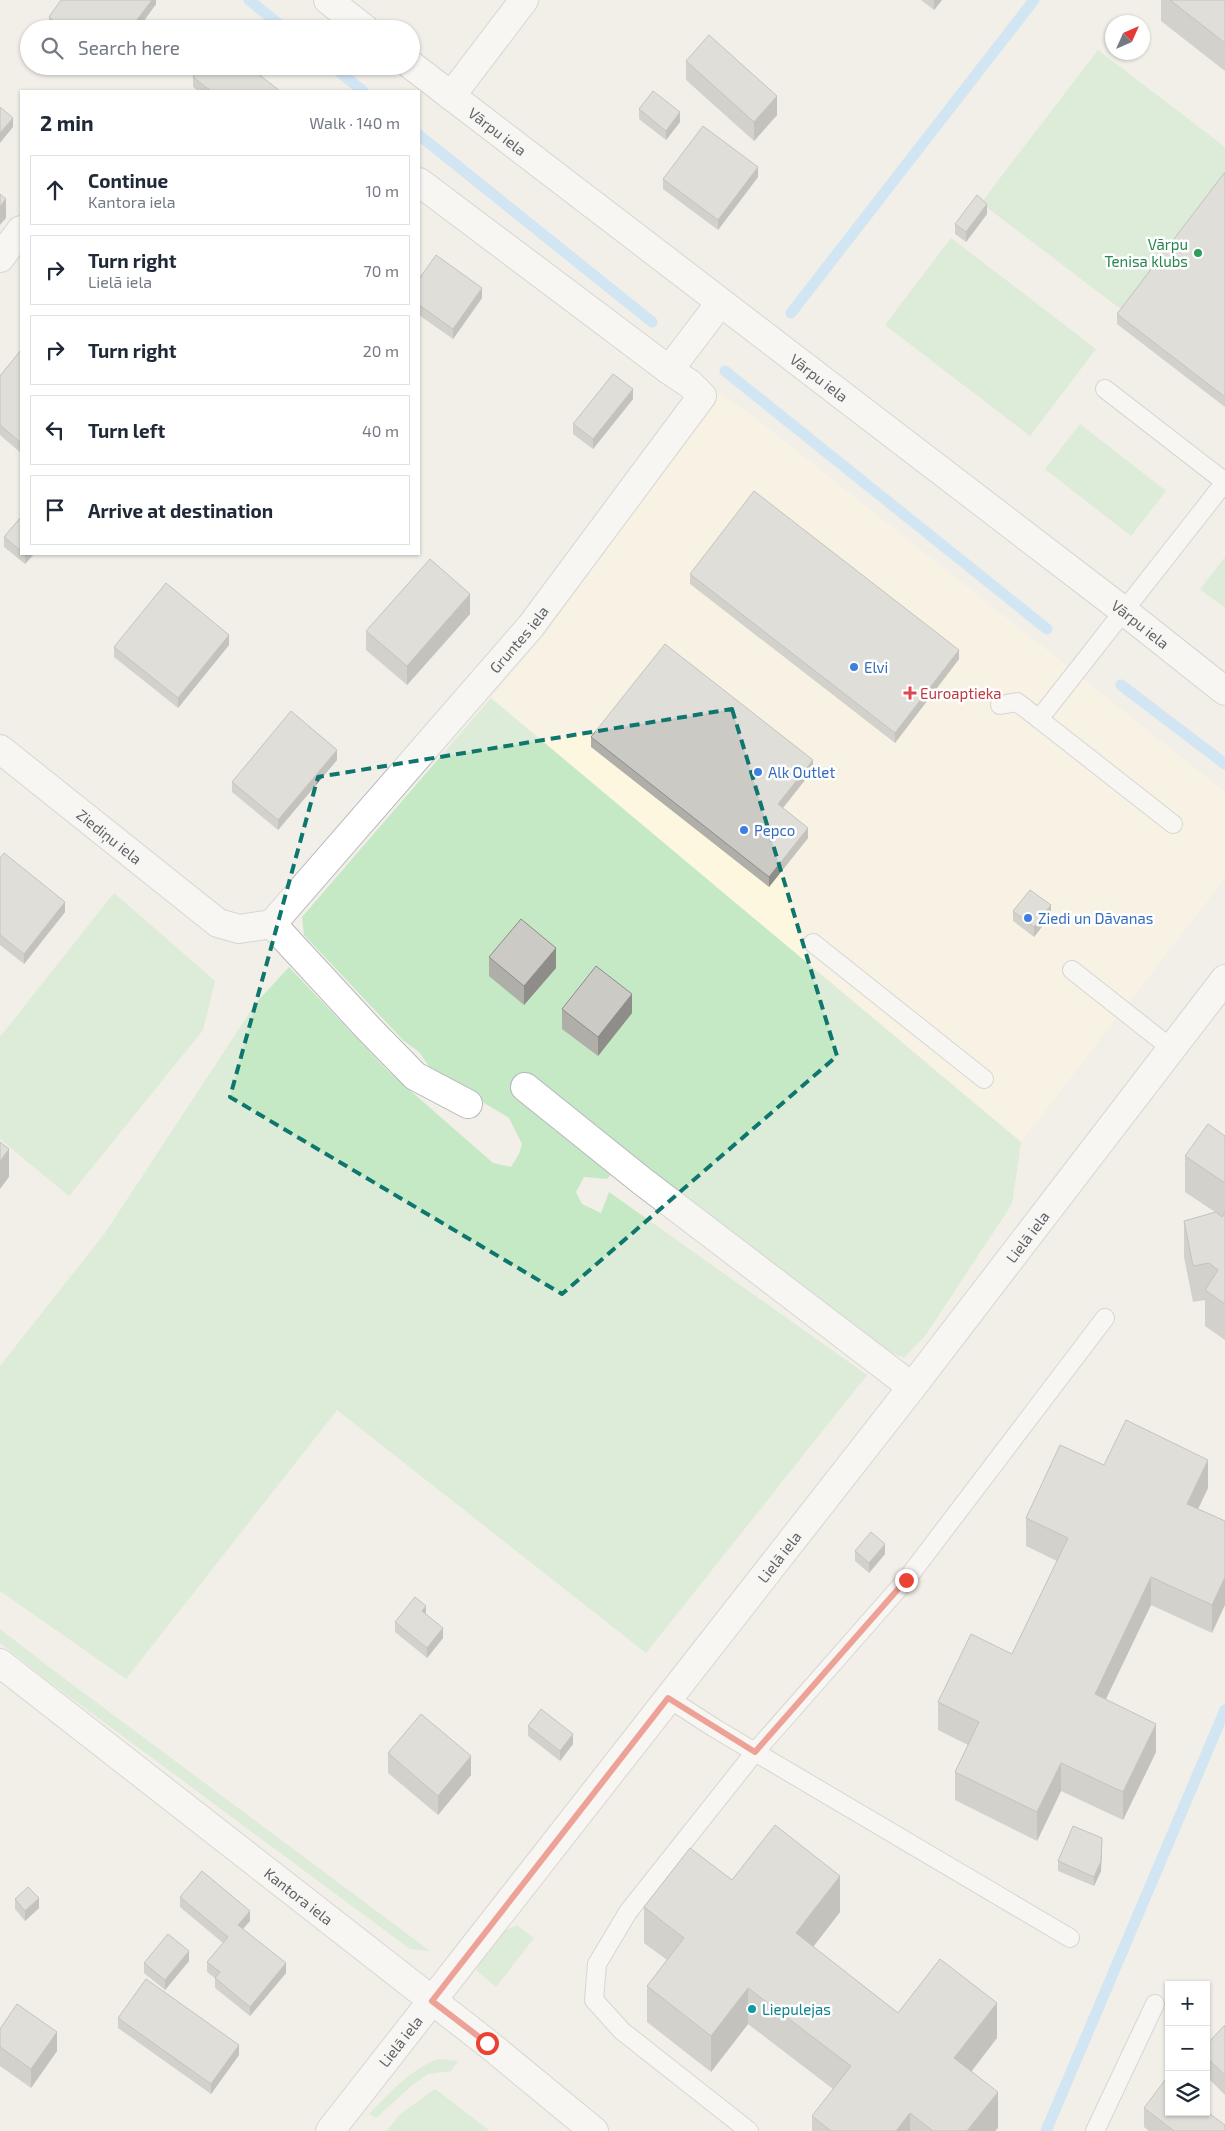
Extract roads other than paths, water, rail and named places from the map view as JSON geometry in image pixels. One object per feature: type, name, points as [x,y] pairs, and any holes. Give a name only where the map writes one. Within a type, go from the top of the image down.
[{"type":"street","points":[[328,0],[353,20]]},
{"type":"street","points":[[451,96],[524,0]]},
{"type":"street","name":"Vārpu iela","points":[[420,72],[1124,611],[1225,691]]},
{"type":"street","points":[[420,183],[668,370],[720,303]]},
{"type":"street","points":[[0,258],[20,231]]},
{"type":"street","name":"Gruntes iela","points":[[272,924],[532,626],[702,396],[690,384],[668,370]]},
{"type":"street","name":"Ziediņu iela","points":[[0,749],[218,923],[238,928],[272,924]]},
{"type":"street","points":[[272,924],[415,1076],[468,1104]]},
{"type":"street","name":"Lielā iela","points":[[330,2131],[912,1387],[1225,979]]},
{"type":"street","points":[[525,1087],[650,1187],[912,1387]]},
{"type":"street","name":"Kantora iela","points":[[0,1663],[432,2001],[594,2131]]},
{"type":"lane","points":[[1039,718],[1225,482],[1105,389]]},
{"type":"lane","points":[[1000,705],[1017,702],[1173,824]]},
{"type":"lane","points":[[813,943],[984,1079]]},
{"type":"lane","points":[[1072,970],[1172,1049]]},
{"type":"lane","points":[[749,2131],[622,2031],[594,2000],[597,1964],[628,1912],[755,1752],[906,1580],[1104,1318]]},
{"type":"lane","points":[[668,1698],[755,1752],[1070,1938]]},
{"type":"lane","points":[[1095,2131],[1155,2004]]},
{"type":"waterway","points":[[249,0],[274,20]]},
{"type":"waterway","points":[[791,313],[1034,0]]},
{"type":"waterway","points":[[343,75],[362,90]]},
{"type":"waterway","points":[[420,136],[652,322]]},
{"type":"waterway","points":[[725,371],[1047,629]]},
{"type":"waterway","points":[[1121,685],[1225,764]]},
{"type":"waterway","points":[[1046,2131],[1225,1710]]},
{"type":"place","name":"Vārpu Tenisa klubs","points":[[1198,253]]},
{"type":"place","name":"Elvi","points":[[854,667]]},
{"type":"place","name":"Euroaptieka","points":[[910,693]]},
{"type":"place","name":"Alk Outlet","points":[[758,772]]},
{"type":"place","name":"Pepco","points":[[744,830]]},
{"type":"place","name":"Ziedi un Dāvanas","points":[[1028,918]]},
{"type":"place","name":"Liepulejas","points":[[752,2009]]}]
